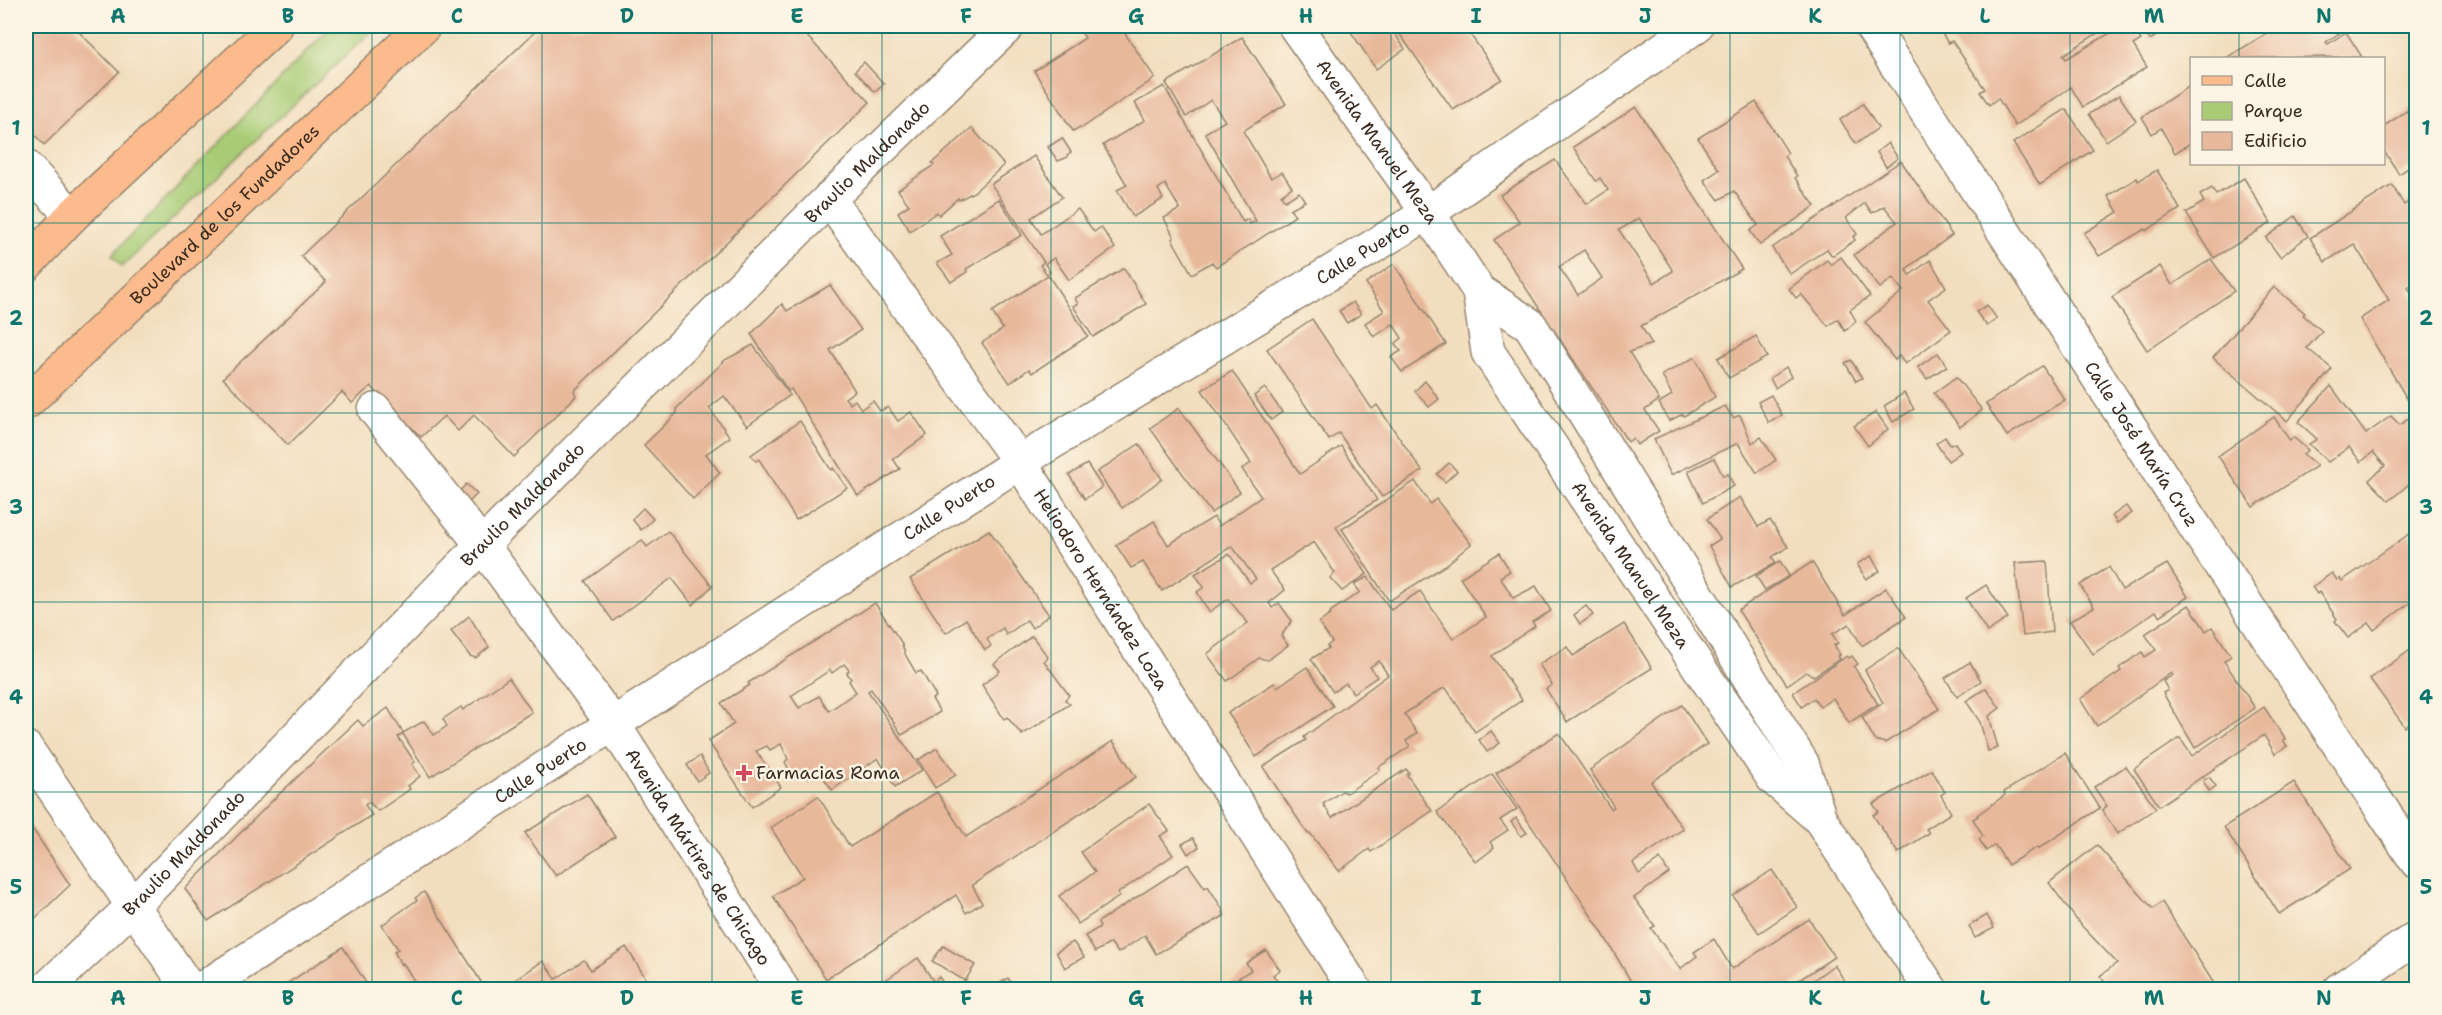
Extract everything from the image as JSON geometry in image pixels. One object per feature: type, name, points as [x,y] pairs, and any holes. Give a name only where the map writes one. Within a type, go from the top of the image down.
[{"type":"main road","points":[[26,265],[72,216],[276,26]]},
{"type":"main road","name":"Boulevard de los Fundadores","points":[[26,404],[424,26]]},
{"type":"street","name":"Braulio Maldonado","points":[[45,990],[134,905],[482,545],[829,199],[1008,26]]},
{"type":"street","name":"Avenida Manuel Meza","points":[[1295,26],[1428,213],[1479,291],[1530,326],[1802,763],[1820,819],[1931,990]]},
{"type":"street","name":"Calle Puerto","points":[[200,990],[1020,462],[1428,213],[1696,26]]},
{"type":"street","name":"Calle José María Cruz","points":[[1871,26],[2169,488],[2416,861]]},
{"type":"street","points":[[26,167],[72,216]]},
{"type":"street","name":"Heliodoro Hernández Loza","points":[[829,199],[1020,462],[1355,990]]},
{"type":"street","name":"Avenida Manuel Meza","points":[[1479,291],[1488,352],[1773,778],[1820,819]]},
{"type":"street","name":"Avenida Mártires de Chicago","points":[[375,410],[482,545],[612,724],[783,990]]},
{"type":"street","points":[[26,748],[190,990]]},
{"type":"street","points":[[2338,990],[2416,939]]},
{"type":"green space","points":[[331,26],[377,26],[122,267],[112,255]]},
{"type":"building","points":[[26,26],[73,26],[119,72],[44,145],[26,125],[26,74],[28,71]]},
{"type":"building","points":[[541,26],[797,26],[870,102],[574,391],[576,396],[514,457],[474,415],[458,431],[444,416],[421,437],[371,386],[352,403],[342,392],[288,445],[223,378],[326,282],[301,256]]},
{"type":"building","points":[[1091,26],[1096,26],[1098,29],[1103,26],[1120,26],[1155,78],[1082,128],[1073,131],[1034,71],[1085,38],[1081,32]]},
{"type":"building","points":[[1347,26],[1390,26],[1405,49],[1376,69]]},
{"type":"building","points":[[1394,26],[1464,26],[1502,79],[1453,110]]},
{"type":"building","points":[[1937,26],[1969,26],[1971,28],[1975,26],[2109,26],[2063,55],[2066,59],[2122,26],[2132,26],[2141,40],[2133,45],[2147,67],[2083,107],[2071,87],[2015,126],[1998,98],[1989,105],[1980,92],[1985,89],[1952,41],[1948,43]]},
{"type":"building","points":[[2140,26],[2161,26],[2164,31],[2150,40]]},
{"type":"building","points":[[2279,26],[2350,26],[2326,42],[2328,44],[2346,32],[2362,57],[2228,57]]},
{"type":"building","points":[[1242,37],[1286,104],[1243,131],[1271,178],[1282,172],[1292,187],[1281,195],[1285,201],[1299,192],[1305,201],[1290,209],[1295,216],[1216,267],[1212,262],[1192,274],[1172,239],[1174,237],[1164,218],[1180,209],[1165,184],[1158,189],[1163,199],[1133,217],[1117,190],[1127,185],[1103,145],[1145,120],[1135,103],[1164,86],[1243,222],[1248,219],[1250,224],[1256,221],[1205,133],[1225,121],[1211,100],[1186,117],[1166,83]]},
{"type":"building","points":[[864,62],[884,84],[875,92],[855,71]]},
{"type":"building","points":[[2190,85],[2190,143],[2175,153],[2161,128],[2152,134],[2142,117]]},
{"type":"building","points":[[2119,95],[2136,121],[2106,141],[2089,114]]},
{"type":"building","points":[[1756,102],[1788,153],[1784,156],[1797,176],[1795,178],[1815,206],[1760,245],[1750,231],[1758,225],[1734,191],[1719,200],[1704,180],[1719,170],[1698,138]]},
{"type":"building","points":[[1863,104],[1878,128],[1856,144],[1840,120]]},
{"type":"building","points":[[2416,105],[2416,163],[2399,174],[2385,153],[2385,125]]},
{"type":"building","points":[[1636,107],[1742,269],[1641,326],[1652,344],[1629,352],[1659,400],[1645,410],[1659,431],[1637,445],[1633,438],[1628,442],[1494,240],[1520,222],[1500,195],[1555,160],[1587,204],[1608,190],[1600,178],[1596,181],[1573,147]],"holes":[[[1639,218],[1673,271],[1654,283],[1619,230]],[[1584,250],[1602,278],[1578,295],[1559,267]]]},
{"type":"building","points":[[2066,109],[2093,150],[2040,185],[2013,143]]},
{"type":"building","points":[[972,128],[1004,165],[974,192],[959,200],[958,198],[939,215],[937,212],[910,231],[898,212],[909,205],[898,190],[934,165],[932,163]]},
{"type":"building","points":[[1062,138],[1071,152],[1067,155],[1068,157],[1058,161],[1048,147]]},
{"type":"building","points":[[1888,143],[1898,158],[1886,167],[1877,152]]},
{"type":"building","points":[[1034,156],[1062,197],[1031,218],[1041,234],[1078,209],[1094,232],[1101,227],[1115,248],[1069,280],[1054,258],[1045,264],[1050,272],[1047,274],[1040,265],[1044,262],[991,184]]},
{"type":"building","points":[[1901,161],[1952,235],[1906,269],[1910,275],[1930,260],[1946,287],[1928,300],[1951,330],[1905,364],[1899,356],[1895,360],[1865,322],[1903,291],[1893,278],[1880,288],[1854,255],[1897,222],[1884,206],[1872,213],[1865,203],[1846,218],[1857,234],[1853,237],[1855,240],[1832,256],[1827,249],[1790,274],[1772,248]]},
{"type":"building","points":[[2157,170],[2180,209],[2146,231],[2145,229],[2099,256],[2084,233],[2118,212],[2108,196],[2137,178],[2138,181]]},
{"type":"building","points":[[2244,178],[2271,223],[2214,258],[2186,213],[2204,202],[2200,195],[2212,188],[2216,195]]},
{"type":"building","points":[[2392,185],[2404,205],[2416,197],[2416,282],[2408,288],[2416,301],[2416,400],[2410,404],[2360,319],[2389,300],[2354,244],[2325,262],[2310,238]]},
{"type":"building","points":[[999,199],[1022,235],[966,269],[967,272],[951,282],[937,263],[952,255],[940,236]]},
{"type":"building","points":[[2295,216],[2308,236],[2280,257],[2266,238]]},
{"type":"building","points":[[1841,257],[1870,296],[1850,310],[1856,321],[1845,331],[1838,319],[1828,326],[1801,294],[1796,298],[1789,289],[1827,260],[1831,265]]},
{"type":"building","points":[[2211,259],[2234,291],[2147,350],[2112,297],[2160,266],[2172,285]]},
{"type":"building","points":[[1394,264],[1446,344],[1402,372],[1391,357],[1401,351],[1395,344],[1402,338],[1393,324],[1374,337],[1365,323],[1384,311],[1366,283]]},
{"type":"building","points":[[1124,268],[1146,304],[1093,337],[1073,306],[1078,304],[1075,298]]},
{"type":"building","points":[[1048,275],[1088,336],[1032,373],[1029,369],[1010,383],[982,343],[1003,329],[992,312]]},
{"type":"building","points":[[830,285],[861,330],[830,350],[855,391],[845,398],[850,404],[855,400],[861,409],[873,401],[880,411],[888,407],[898,421],[911,412],[927,435],[893,459],[900,469],[858,496],[791,389],[788,391],[751,334],[782,304],[787,311]]},
{"type":"building","points":[[2274,287],[2322,331],[2307,348],[2332,369],[2287,421],[2213,358]]},
{"type":"building","points":[[1353,302],[1361,314],[1347,323],[1339,311]]},
{"type":"building","points":[[1987,305],[1997,319],[1987,326],[1976,312]]},
{"type":"building","points":[[1312,319],[1372,409],[1377,405],[1422,471],[1382,497],[1339,433],[1329,440],[1267,349]]},
{"type":"building","points":[[1756,336],[1767,357],[1729,378],[1718,358]]},
{"type":"building","points":[[753,345],[790,395],[747,426],[724,396],[709,408],[730,437],[706,454],[720,473],[693,499],[644,445],[677,413],[676,409],[725,360]]},
{"type":"building","points":[[1938,353],[1947,366],[1927,379],[1918,367]]},
{"type":"building","points":[[1695,357],[1715,397],[1684,416],[1683,414],[1669,421],[1659,403],[1672,395],[1662,375]]},
{"type":"building","points":[[1851,360],[1862,378],[1856,381],[1845,363]]},
{"type":"building","points":[[2042,366],[2065,400],[2007,436],[1986,404]]},
{"type":"building","points":[[1786,367],[1791,377],[1775,388],[1770,378]]},
{"type":"building","points":[[1232,371],[1300,474],[1341,446],[1377,500],[1336,527],[1367,574],[1342,591],[1330,578],[1335,573],[1314,542],[1270,570],[1285,590],[1269,603],[1272,608],[1279,603],[1292,621],[1281,636],[1288,645],[1268,660],[1259,658],[1227,681],[1207,654],[1248,623],[1228,599],[1209,612],[1197,592],[1204,587],[1195,574],[1229,554],[1250,583],[1256,579],[1232,546],[1162,591],[1143,562],[1131,568],[1116,545],[1154,521],[1168,545],[1214,517],[1219,526],[1261,497],[1242,469],[1251,463],[1202,390]]},
{"type":"building","points":[[1956,377],[1982,410],[1960,427],[1934,393]]},
{"type":"building","points":[[1425,381],[1439,399],[1429,407],[1415,391]]},
{"type":"building","points":[[2331,386],[2366,434],[2391,416],[2400,425],[2408,419],[2416,429],[2416,478],[2389,501],[2369,480],[2385,466],[2373,452],[2361,462],[2349,447],[2328,462],[2309,444],[2317,439],[2298,422]]},
{"type":"building","points":[[1265,388],[1282,412],[1271,420],[1254,396]]},
{"type":"building","points":[[1904,393],[1914,409],[1893,422],[1884,406]]},
{"type":"building","points":[[1771,395],[1782,415],[1769,423],[1758,402]]},
{"type":"building","points":[[1725,406],[1733,418],[1740,415],[1752,443],[1761,437],[1776,460],[1757,473],[1738,443],[1671,475],[1654,439]]},
{"type":"building","points":[[1179,408],[1240,492],[1211,513],[1150,428]]},
{"type":"building","points":[[1876,412],[1888,429],[1868,446],[1854,426]]},
{"type":"building","points":[[2274,417],[2290,441],[2293,437],[2308,450],[2303,454],[2317,466],[2253,507],[2218,456]]},
{"type":"building","points":[[800,421],[831,470],[833,468],[847,488],[796,520],[759,459],[756,461],[751,455]]},
{"type":"building","points":[[1945,437],[1950,445],[1955,443],[1961,452],[1948,461],[1936,443]]},
{"type":"building","points":[[1139,444],[1162,479],[1122,508],[1097,472]]},
{"type":"building","points":[[1714,458],[1723,476],[1728,474],[1734,486],[1703,503],[1688,471]]},
{"type":"building","points":[[1449,463],[1457,471],[1445,482],[1437,474]]},
{"type":"building","points":[[1087,464],[1102,487],[1085,499],[1069,475]]},
{"type":"building","points":[[1415,481],[1430,504],[1436,499],[1471,544],[1446,565],[1389,601],[1342,529]]},
{"type":"building","points":[[466,484],[477,494],[466,505],[456,496]]},
{"type":"building","points":[[1740,497],[1758,527],[1770,520],[1788,547],[1772,557],[1776,563],[1732,587],[1709,546],[1720,539],[1707,519]]},
{"type":"building","points":[[2126,506],[2131,513],[2117,523],[2112,516]]},
{"type":"building","points":[[643,508],[653,519],[641,530],[632,519]]},
{"type":"building","points":[[989,530],[1049,615],[1032,628],[1027,620],[1006,635],[1003,628],[987,639],[991,646],[985,650],[966,619],[946,633],[910,579]]},
{"type":"building","points":[[668,531],[712,586],[693,605],[672,578],[613,621],[585,581],[642,540],[647,547]]},
{"type":"building","points":[[2409,534],[2416,545],[2416,598],[2374,630],[2369,623],[2348,638],[2335,621],[2337,619],[2319,592],[2317,594],[2312,587],[2332,573],[2337,580],[2340,578],[2342,581]]},
{"type":"building","points":[[1499,553],[1510,571],[1500,577],[1513,598],[1536,586],[1551,611],[1532,622],[1535,626],[1492,656],[1522,700],[1475,732],[1446,688],[1404,714],[1417,733],[1406,741],[1410,746],[1347,793],[1342,791],[1323,804],[1332,818],[1406,769],[1409,773],[1407,775],[1432,811],[1371,852],[1369,849],[1339,871],[1310,833],[1308,834],[1263,767],[1306,740],[1304,737],[1388,675],[1379,661],[1370,667],[1377,677],[1353,693],[1346,683],[1333,692],[1311,659],[1329,648],[1327,646],[1332,642],[1319,623],[1331,614],[1330,612],[1360,592],[1354,584],[1368,577],[1391,610],[1420,591],[1453,639],[1486,617],[1460,578]]},
{"type":"building","points":[[1871,556],[1880,571],[1866,579],[1857,564]]},
{"type":"building","points":[[1780,561],[1789,576],[1765,590],[1756,576]]},
{"type":"building","points":[[2047,561],[2052,632],[2023,636],[2015,563]]},
{"type":"building","points":[[1812,562],[1845,615],[1886,588],[1906,617],[1862,646],[1849,624],[1832,634],[1838,643],[1834,645],[1840,659],[1814,676],[1806,672],[1787,685],[1738,610]]},
{"type":"building","points":[[2167,564],[2188,597],[2159,616],[2156,611],[2093,654],[2070,621],[2094,607],[2080,585],[2109,567],[2122,590]]},
{"type":"building","points":[[1986,585],[2008,618],[1987,632],[1966,598]]},
{"type":"building","points":[[875,603],[901,642],[916,673],[921,671],[936,696],[932,699],[940,712],[902,735],[871,689],[868,691],[922,770],[895,787],[878,758],[832,790],[819,771],[808,778],[803,769],[792,776],[785,762],[788,759],[781,744],[770,750],[767,746],[756,751],[781,787],[752,807],[708,741],[734,724],[721,703],[750,685],[748,683]],"holes":[[[844,664],[849,670],[847,673],[851,679],[849,681],[856,692],[829,711],[819,696],[799,708],[791,696],[830,670],[832,673]]]},
{"type":"building","points":[[2189,605],[2206,631],[2212,627],[2231,656],[2224,661],[2255,708],[2195,748],[2163,693],[2168,690],[2163,681],[2173,675],[2171,673],[2097,726],[2080,699],[2121,671],[2119,668],[2142,652],[2145,657],[2156,650],[2145,634]]},
{"type":"building","points":[[1586,606],[1593,615],[1580,624],[1574,615]]},
{"type":"building","points":[[469,616],[489,647],[476,658],[470,656],[451,631]]},
{"type":"building","points":[[1624,624],[1652,668],[1567,722],[1546,689],[1552,685],[1539,664],[1567,647],[1573,656]]},
{"type":"building","points":[[1032,636],[1048,657],[1044,661],[1069,695],[1065,700],[1070,704],[1022,735],[1007,717],[1004,719],[982,685],[1000,671],[994,664]]},
{"type":"building","points":[[2416,646],[2416,719],[2405,727],[2370,679]]},
{"type":"building","points":[[1898,648],[1939,709],[1885,743],[1875,740],[1862,717],[1883,703],[1865,670]]},
{"type":"building","points":[[1847,656],[1849,658],[1852,656],[1858,664],[1854,667],[1878,704],[1849,723],[1833,698],[1820,707],[1814,698],[1802,707],[1793,693]]},
{"type":"building","points":[[1970,662],[1981,681],[1957,697],[1945,678]]},
{"type":"building","points":[[1307,667],[1333,706],[1256,757],[1228,713],[1274,683],[1277,687]]},
{"type":"building","points":[[509,678],[532,712],[430,777],[403,734],[398,737],[415,762],[412,764],[420,776],[408,786],[410,789],[378,811],[369,802],[365,805],[372,815],[208,921],[185,889],[274,799],[358,720],[363,726],[388,708],[403,733],[424,721],[434,735],[447,726],[443,719],[461,707],[463,710]]},
{"type":"building","points":[[1986,688],[2000,708],[1989,716],[1998,748],[1988,751],[1980,722],[1966,701]]},
{"type":"building","points":[[1682,705],[1707,744],[1651,782],[1683,829],[1633,863],[1639,874],[1660,859],[1669,873],[1634,898],[1655,926],[1651,928],[1680,969],[1697,956],[1694,952],[1714,939],[1732,969],[1809,919],[1834,957],[1784,990],[1636,990],[1602,932],[1496,773],[1559,733],[1611,809],[1614,807],[1590,770]]},
{"type":"building","points":[[2264,707],[2285,739],[2283,740],[2287,746],[2275,754],[2264,735],[2159,806],[2134,769],[2180,738],[2192,756]]},
{"type":"building","points":[[1491,731],[1500,743],[1487,752],[1479,740]]},
{"type":"building","points":[[1113,741],[1136,777],[972,885],[982,903],[966,913],[956,895],[826,979],[773,896],[803,877],[771,828],[818,796],[850,847],[937,792],[966,837]]},
{"type":"building","points":[[937,748],[956,775],[935,788],[918,760]]},
{"type":"building","points":[[2065,753],[2100,808],[2038,849],[2037,847],[2008,865],[1995,845],[1986,851],[1979,839],[1983,836],[1973,819],[2005,795],[2004,792]]},
{"type":"building","points":[[700,756],[709,773],[697,781],[687,765]]},
{"type":"building","points":[[2126,766],[2156,808],[2117,834],[2102,810],[2107,806],[2094,787]]},
{"type":"building","points":[[1932,770],[1945,792],[1941,795],[1951,813],[1926,829],[1929,833],[1898,853],[1873,815],[1879,812],[1873,804]]},
{"type":"building","points":[[1492,774],[1517,809],[1500,820],[1508,830],[1490,842],[1494,848],[1476,862],[1437,812]]},
{"type":"building","points":[[2209,777],[2216,786],[2209,791],[2203,781]]},
{"type":"building","points":[[2294,782],[2350,869],[2279,914],[2224,827]]},
{"type":"building","points":[[587,794],[615,837],[556,876],[525,833]]},
{"type":"building","points":[[1149,804],[1169,831],[1160,836],[1173,855],[1118,893],[1120,896],[1078,924],[1059,896],[1095,872],[1081,852]]},
{"type":"building","points":[[1516,818],[1527,833],[1521,836],[1511,822]]},
{"type":"building","points":[[26,819],[70,885],[26,927]]},
{"type":"building","points":[[1193,838],[1199,847],[1188,854],[1182,844]]},
{"type":"building","points":[[2097,845],[2153,909],[2162,902],[2218,990],[2111,990],[2100,976],[2117,963],[2079,923],[2049,883]]},
{"type":"building","points":[[1188,864],[1205,888],[1208,886],[1223,910],[1224,916],[1156,954],[1145,935],[1118,953],[1111,943],[1095,952],[1085,936],[1100,927],[1098,922]]},
{"type":"building","points":[[1772,870],[1797,907],[1759,933],[1733,896]]},
{"type":"building","points":[[424,892],[486,990],[422,990],[403,963],[401,965],[394,951],[398,949],[382,925],[417,900],[415,898]]},
{"type":"building","points":[[1987,915],[1994,928],[1975,938],[1969,926]]},
{"type":"building","points":[[1073,942],[1084,957],[1065,968],[1056,952]]},
{"type":"building","points":[[943,946],[975,965],[965,981],[932,961]]},
{"type":"building","points":[[343,947],[368,986],[363,990],[277,990]]},
{"type":"building","points":[[626,947],[647,980],[632,990],[500,990],[543,961],[556,979],[584,960],[591,970]]},
{"type":"building","points":[[1266,950],[1280,970],[1273,975],[1283,990],[1220,990],[1251,970],[1246,963]]},
{"type":"building","points":[[918,958],[934,982],[939,977],[948,990],[871,990]]},
{"type":"building","points":[[1834,965],[1851,990],[1800,990]]},
{"type":"building","points":[[1008,978],[1015,990],[989,990]]},
{"type":"building","points":[[1181,981],[1188,990],[1168,990]]},
{"type":"building","points":[[2101,983],[2105,990],[2091,990]]},
{"type":"place","name":"Farmacias Roma","points":[[744,773]]}]
